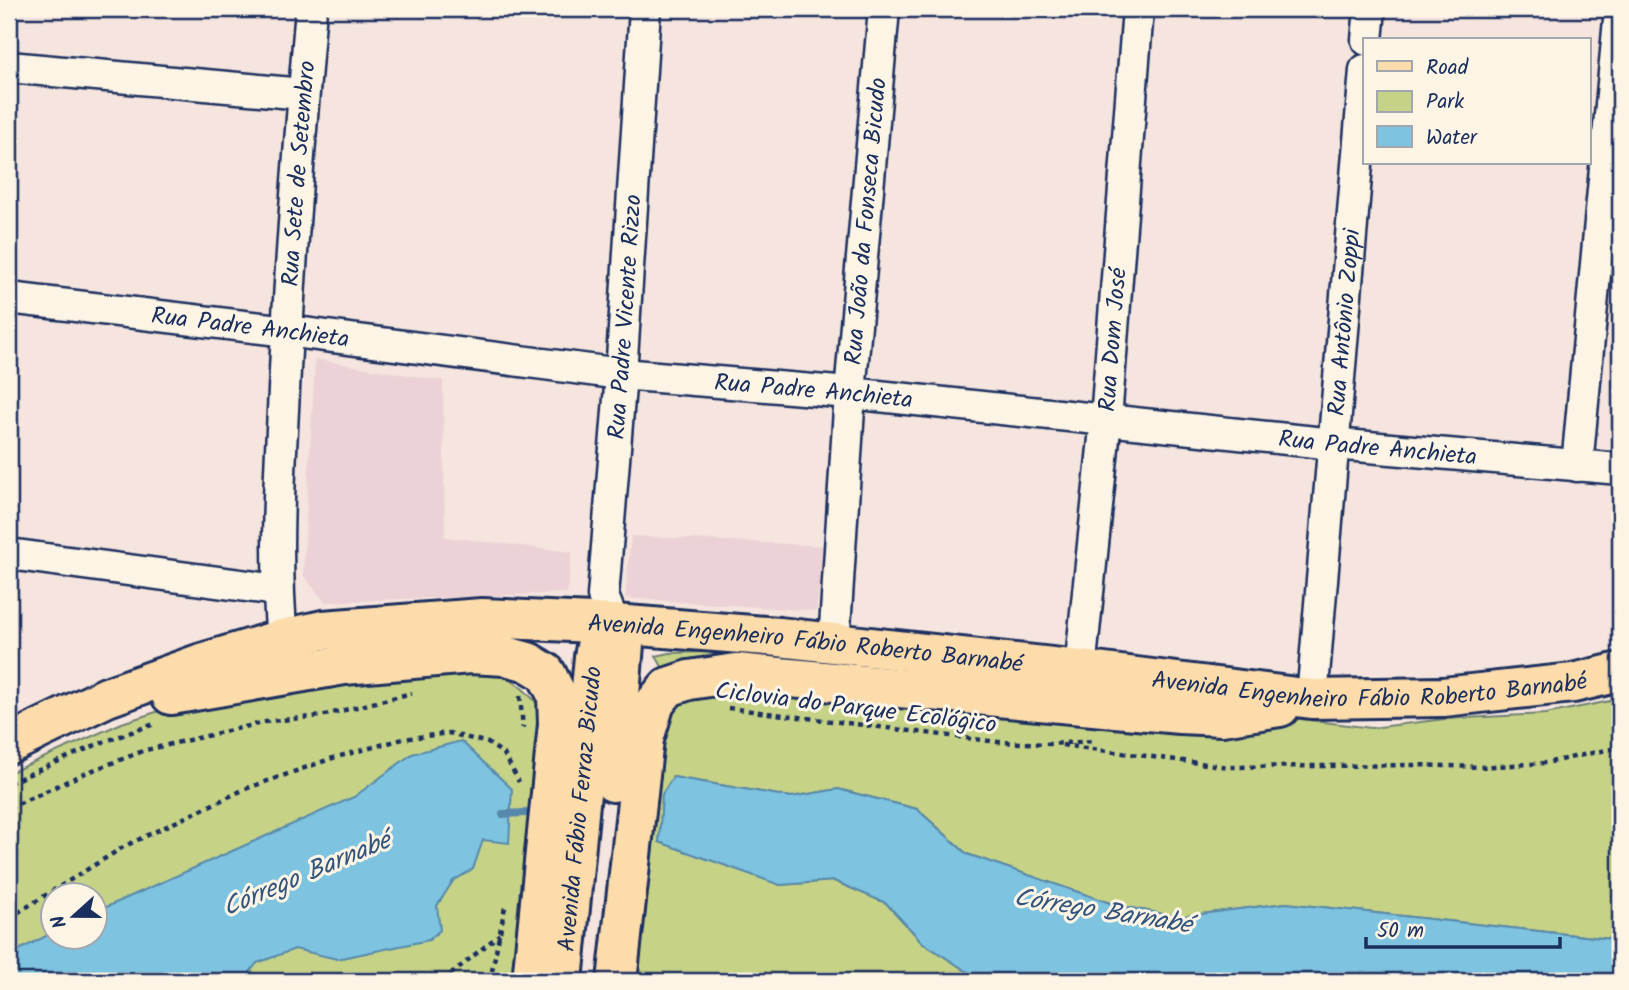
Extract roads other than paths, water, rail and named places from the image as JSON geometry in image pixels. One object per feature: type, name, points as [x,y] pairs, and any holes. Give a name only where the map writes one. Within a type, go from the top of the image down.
[{"type":"main road","name":"Avenida Engenheiro Fábio Roberto Barnabé","points":[[9,744],[107,697],[202,663],[282,639],[323,630],[482,618],[779,636],[1312,699],[1443,697],[1573,683],[1620,672]]},
{"type":"main road","name":"Avenida Fábio Ferraz Bicudo","points":[[563,981],[594,657],[597,642],[614,624],[624,643],[624,660],[593,981]]},
{"type":"main road","points":[[757,674],[814,662],[834,644]]},
{"type":"main road","points":[[55,721],[204,688],[344,665],[470,654],[506,656],[528,662],[546,673],[557,695],[558,724],[532,981]]},
{"type":"main road","points":[[617,981],[644,739],[655,703],[673,684],[716,675],[757,674],[1222,716],[1267,710],[1312,699]]},
{"type":"street","name":"Rua Sete de Setembro","points":[[282,639],[277,522],[287,331],[311,9]]},
{"type":"street","name":"Rua Padre Vicente Rizzo","points":[[614,624],[603,596],[621,374],[645,9]]},
{"type":"street","name":"Rua João da Fonseca Bicudo","points":[[834,644],[850,393],[884,9]]},
{"type":"street","name":"Rua Dom José","points":[[1080,670],[1106,419],[1138,9]]},
{"type":"street","points":[[1367,38],[1370,9]]},
{"type":"street","points":[[1577,466],[1620,9]]},
{"type":"street","points":[[9,67],[303,94]]},
{"type":"street","name":"Rua Antônio Zoppi","points":[[1312,699],[1363,94]]},
{"type":"street","name":"Rua Padre Anchieta","points":[[9,298],[621,374],[850,393],[1334,444],[1620,469]]},
{"type":"street","points":[[9,554],[278,590]]},
{"type":"water","points":[[461,741],[512,789],[509,843],[483,840],[473,869],[453,881],[437,906],[440,930],[429,940],[337,959],[295,949],[257,963],[243,981],[9,981],[9,955],[38,940],[38,951],[108,951],[108,906],[354,797],[412,754]]},
{"type":"water","points":[[673,777],[791,797],[838,789],[917,809],[967,854],[1116,905],[1178,917],[1286,903],[1620,940],[1620,981],[982,981],[923,943],[886,903],[834,881],[780,885],[659,842],[662,794]]},
{"type":"waterway","name":"Córrego Barnabé","points":[[503,814],[525,813]]}]
